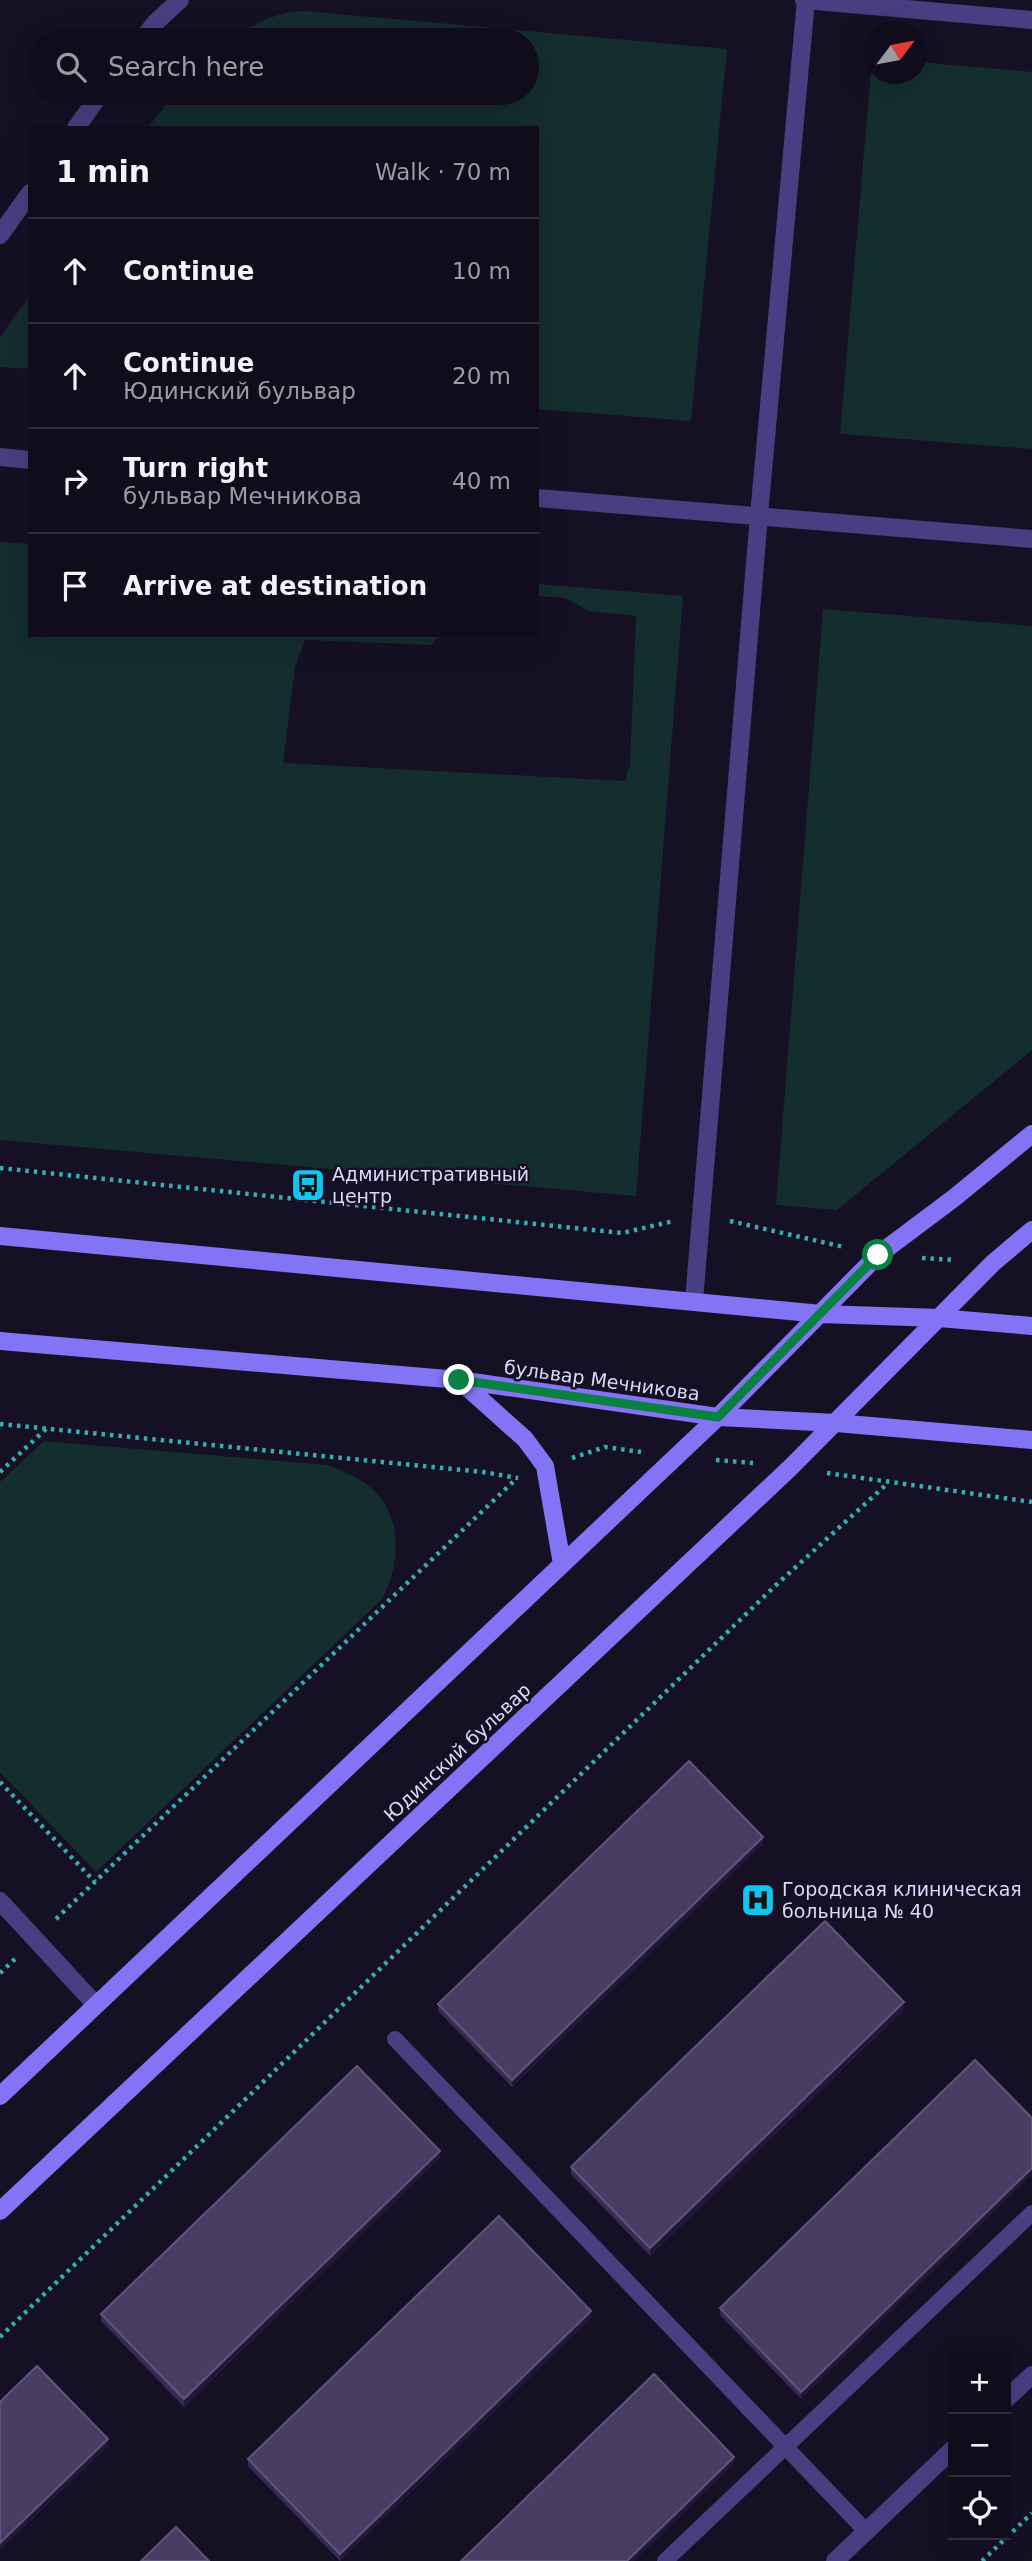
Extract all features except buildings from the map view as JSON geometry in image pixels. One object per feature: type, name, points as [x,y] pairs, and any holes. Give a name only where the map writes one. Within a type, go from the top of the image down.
[{"type":"street","points":[[151,28],[180,0]]},
{"type":"street","points":[[694,1301],[805,0],[1032,20]]},
{"type":"street","points":[[77,126],[92,105]]},
{"type":"street","points":[[0,235],[28,196]]},
{"type":"street","points":[[0,457],[28,460]]},
{"type":"street","points":[[539,498],[1032,539]]},
{"type":"street","points":[[0,2096],[718,1417],[878,1255],[954,1199],[1032,1133]]},
{"type":"street","name":"Юдинский бульвар","points":[[0,2211],[790,1467],[993,1263],[1032,1230]]},
{"type":"street","points":[[0,1236],[821,1314],[939,1318],[1032,1325]]},
{"type":"street","name":"бульвар Мечникова","points":[[1,1343],[459,1380],[718,1417],[836,1423],[1032,1440]]},
{"type":"street","points":[[459,1380],[525,1439],[545,1466],[562,1564]]},
{"type":"street","points":[[0,1901],[96,2005]]},
{"type":"street","points":[[1011,2394],[1032,2375]]},
{"type":"street","points":[[835,2561],[948,2454]]},
{"type":"lane","points":[[395,2039],[866,2531]]},
{"type":"lane","points":[[665,2561],[1032,2213]]},
{"type":"path","points":[[0,1168],[622,1233],[702,1214],[878,1255],[993,1263]]},
{"type":"path","points":[[0,1424],[483,1472],[517,1478]]},
{"type":"path","points":[[0,1472],[47,1429]]},
{"type":"path","points":[[0,1973],[517,1478],[545,1466],[606,1447],[790,1467],[1032,1502]]},
{"type":"path","points":[[0,2337],[775,1586],[888,1483]]},
{"type":"path","points":[[0,1782],[95,1882]]},
{"type":"path","points":[[982,2561],[1032,2513]]},
{"type":"green space","points":[[304,11],[493,28],[249,28],[284,14]]},
{"type":"green space","points":[[539,32],[727,49],[691,421],[539,409],[539,126],[149,126],[165,105],[539,105]]},
{"type":"green space","points":[[927,63],[1032,72],[1032,449],[840,434],[870,84],[927,84]]},
{"type":"green space","points":[[28,298],[28,369],[0,367],[0,337]]},
{"type":"green space","points":[[0,542],[28,544],[28,637],[438,637],[432,645],[305,640],[295,667],[283,763],[625,781],[630,764],[636,616],[589,611],[565,598],[539,596],[539,584],[683,596],[636,1196],[0,1140]]},
{"type":"green space","points":[[823,609],[1032,626],[1032,1050],[837,1210],[776,1205]]},
{"type":"green space","points":[[44,1441],[327,1465],[361,1481],[381,1499],[394,1526],[396,1541],[393,1571],[382,1599],[96,1872],[0,1772],[0,1482]]},
{"type":"place","name":"Административный центр","points":[[308,1185]]},
{"type":"place","name":"Городская клиническая больница № 40","points":[[758,1900]]},
{"type":"route","points":[[459,1380],[718,1417],[878,1255]]}]
